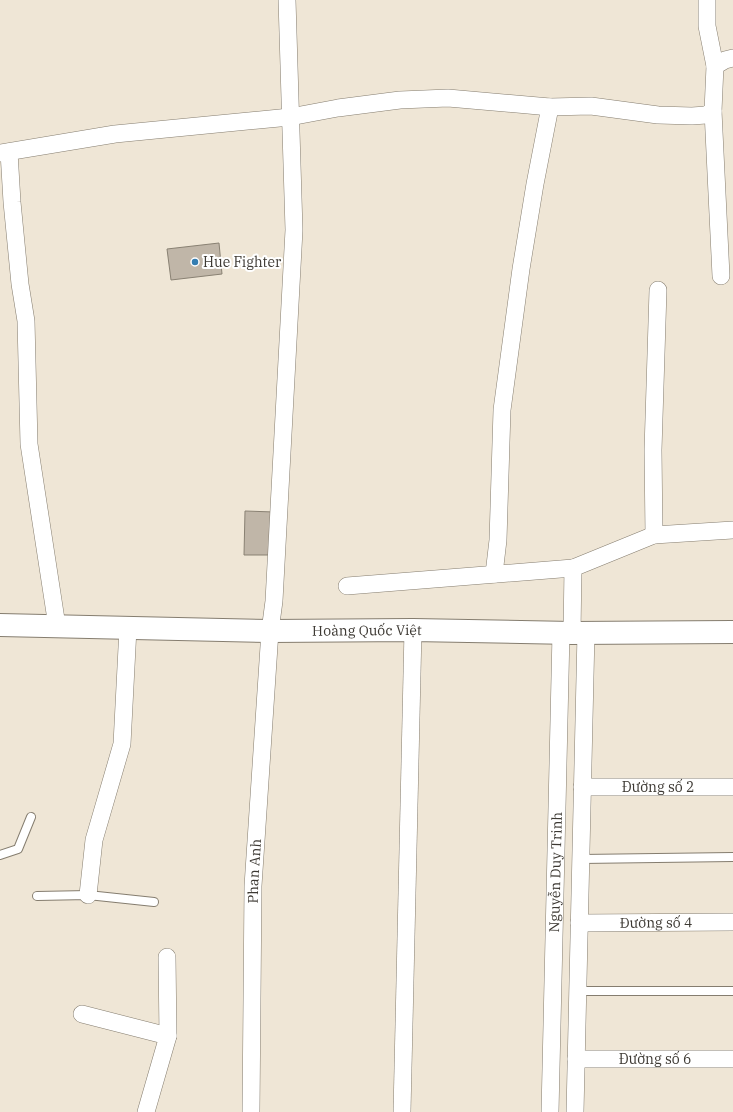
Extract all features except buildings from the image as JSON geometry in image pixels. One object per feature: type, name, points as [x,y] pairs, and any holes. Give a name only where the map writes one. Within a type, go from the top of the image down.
[{"type":"street","name":"Phan Anh","points":[[251,1112],[253,886],[270,631],[274,601],[294,230],[287,0]]},
{"type":"street","points":[[707,0],[708,26],[715,66],[713,111],[721,276]]},
{"type":"street","points":[[715,66],[725,60],[733,58]]},
{"type":"street","points":[[57,626],[29,444],[26,321],[20,284],[12,202],[4,152],[115,134],[290,117],[338,108],[392,101],[448,98],[550,107],[591,106],[658,116],[706,115],[713,111]]},
{"type":"street","points":[[494,574],[498,540],[502,410],[522,261],[550,107]]},
{"type":"street","points":[[654,535],[653,450],[658,290]]},
{"type":"street","points":[[347,586],[573,568],[654,535],[733,530]]},
{"type":"street","points":[[573,568],[573,633]]},
{"type":"street","name":"Hoàng Quốc Việt","points":[[0,625],[270,631],[414,630],[573,633],[733,632]]},
{"type":"street","points":[[88,895],[94,840],[122,744],[128,628]]},
{"type":"street","points":[[402,1112],[414,630]]},
{"type":"street","name":"Nguyễn Duy Trinh","points":[[573,633],[582,788],[575,1112]]},
{"type":"street","name":"Nguyễn Duy Trinh","points":[[550,1112],[573,633]]},
{"type":"street","name":"Đường số 2","points":[[582,788],[733,787]]},
{"type":"street","name":"Đường số 4","points":[[579,922],[733,922]]},
{"type":"street","points":[[146,1112],[168,1036],[167,956]]},
{"type":"street","points":[[82,1014],[168,1036]]},
{"type":"street","name":"Đường số 6","points":[[576,1059],[733,1059]]},
{"type":"lane","points":[[0,855],[18,849],[32,817]]},
{"type":"lane","points":[[581,859],[733,857]]},
{"type":"lane","points":[[37,896],[88,895],[154,902]]},
{"type":"lane","points":[[578,991],[733,991]]},
{"type":"place","name":"Hue Fighter","points":[[195,262]]}]
